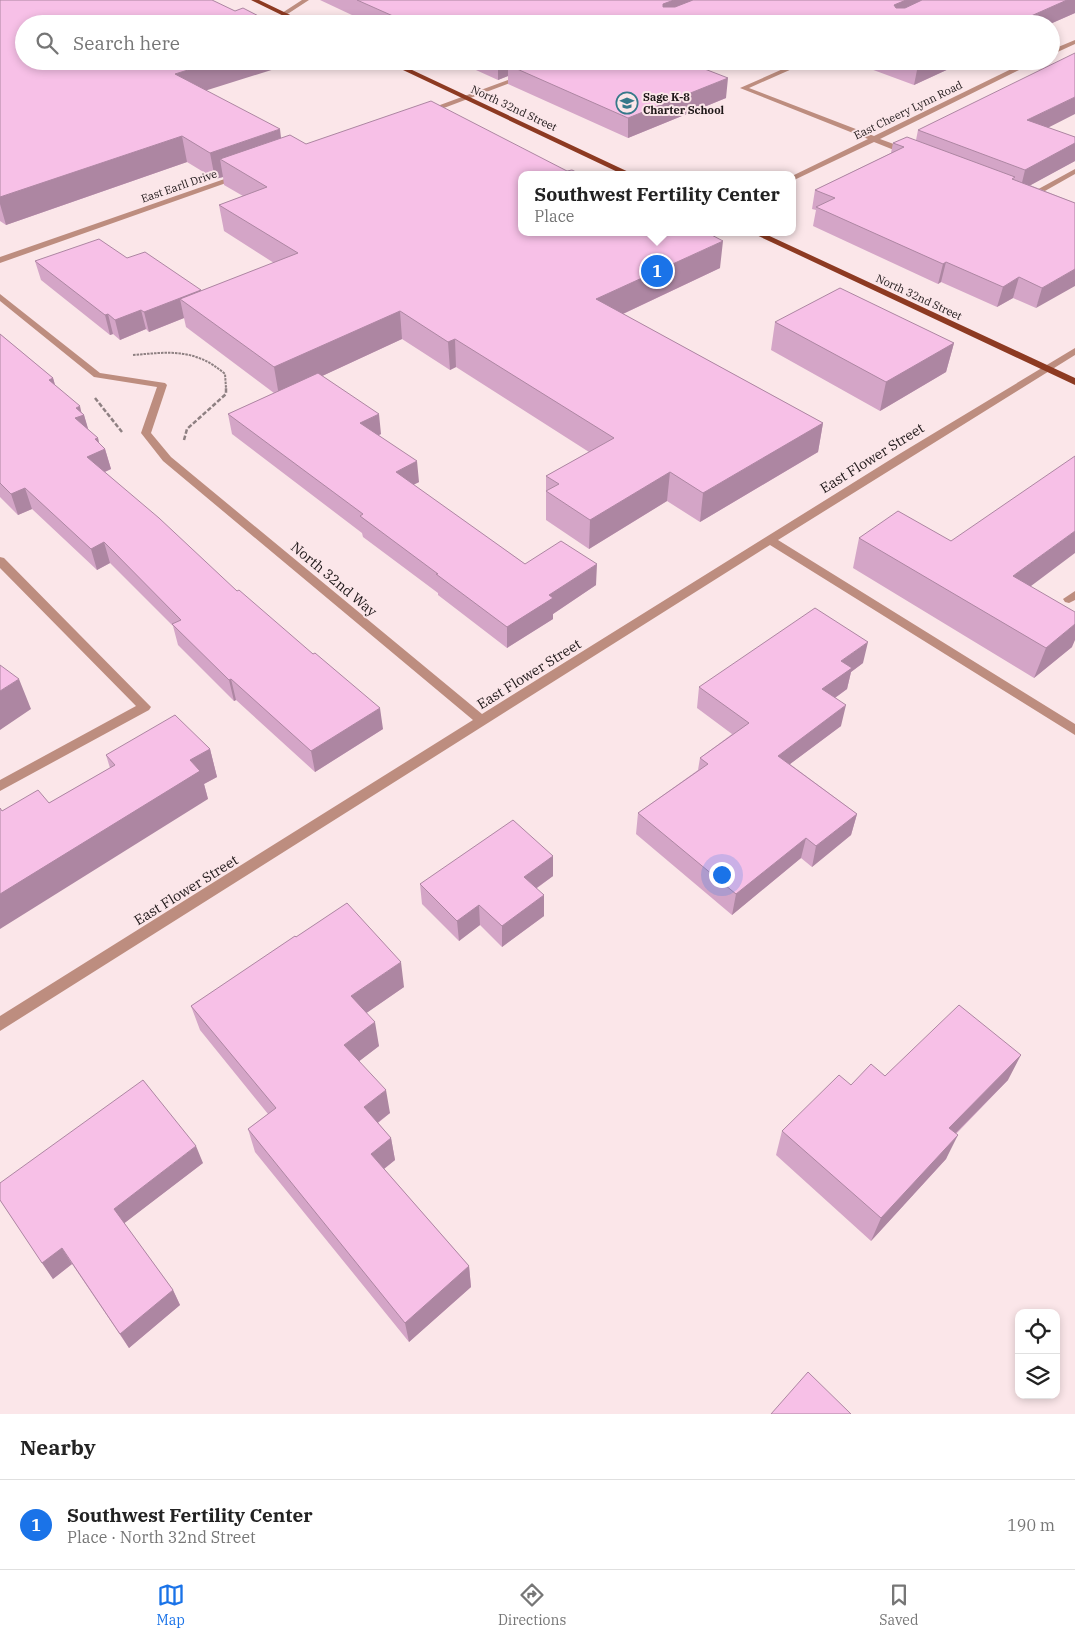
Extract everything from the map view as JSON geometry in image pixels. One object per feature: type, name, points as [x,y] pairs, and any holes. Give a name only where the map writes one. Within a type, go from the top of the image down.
[{"type":"main road","points":[[254,0],[284,14]]},
{"type":"main road","name":"North 32nd Street","points":[[406,70],[622,171]]},
{"type":"main road","name":"North 32nd Street","points":[[763,236],[1075,382]]},
{"type":"street","points":[[284,14],[306,0]]},
{"type":"street","points":[[1060,49],[1075,42]]},
{"type":"street","points":[[786,70],[743,88],[915,155]]},
{"type":"street","name":"East Cheery Lynn Road","points":[[796,176],[1015,70]]},
{"type":"street","points":[[420,113],[536,72]]},
{"type":"street","points":[[1017,194],[1030,200],[1075,170]]},
{"type":"street","name":"East Earll Drive","points":[[0,260],[250,173]]},
{"type":"street","name":"North 32nd Way","points":[[0,297],[97,375],[162,385],[146,433],[167,459],[482,721]]},
{"type":"street","name":"East Flower Street","points":[[0,1024],[1075,351]]},
{"type":"street","points":[[771,540],[1075,730]]},
{"type":"street","points":[[0,561],[145,707],[0,786]]},
{"type":"building","points":[[0,0],[212,0],[235,11],[243,8],[257,15],[15,15],[15,70],[188,70],[175,74],[280,129],[210,153],[182,136],[0,197]]},
{"type":"building","points":[[357,0],[674,0],[663,4],[663,7],[675,7],[693,0],[906,0],[894,5],[896,8],[905,8],[922,0],[1067,0],[1033,15],[391,15]]},
{"type":"building","points":[[1075,53],[1075,97],[1027,120],[1075,137],[1075,143],[1025,170],[918,130],[1040,70],[1060,70],[1060,60]]},
{"type":"building","points":[[519,70],[707,70],[728,78],[628,118]]},
{"type":"building","points":[[431,101],[567,171],[518,171],[518,236],[714,236],[723,241],[596,299],[823,423],[703,493],[670,472],[590,520],[546,491],[559,484],[546,476],[614,438],[455,339],[448,342],[400,311],[274,367],[180,299],[298,253],[219,205],[267,187],[220,159],[290,135],[306,144]]},
{"type":"building","points":[[907,137],[1015,177],[1012,179],[1075,203],[1075,269],[1042,288],[1019,277],[1003,287],[946,262],[943,264],[816,207],[835,198],[815,190],[904,147],[893,143]]},
{"type":"building","points":[[99,239],[127,258],[145,252],[201,290],[144,312],[141,310],[115,320],[108,314],[105,315],[35,261]]},
{"type":"building","points":[[840,288],[954,343],[886,382],[775,322]]},
{"type":"building","points":[[0,334],[53,378],[49,380],[80,406],[76,408],[84,415],[75,418],[98,438],[95,439],[105,449],[87,457],[159,518],[237,591],[239,590],[313,654],[315,653],[380,708],[311,751],[231,679],[229,680],[172,624],[181,620],[104,542],[91,549],[25,488],[11,494],[0,483]]},
{"type":"building","points":[[318,373],[379,414],[360,423],[417,461],[396,472],[525,564],[561,541],[597,564],[549,595],[553,598],[507,627],[360,516],[363,514],[228,414]]},
{"type":"building","points":[[1075,456],[1075,531],[1013,576],[1075,612],[1075,624],[1046,648],[859,538],[898,511],[951,541]]},
{"type":"building","points":[[815,608],[868,642],[841,661],[852,668],[822,689],[846,705],[778,756],[857,814],[816,846],[806,838],[736,894],[638,813],[708,764],[700,758],[749,723],[699,687]]},
{"type":"building","points":[[0,665],[19,679],[0,691]]},
{"type":"building","points":[[175,715],[210,749],[190,760],[200,771],[0,894],[0,808],[2,811],[38,790],[49,803],[115,765],[106,755]]},
{"type":"building","points":[[513,820],[553,856],[524,877],[544,895],[502,926],[479,905],[457,921],[420,884]]},
{"type":"building","points":[[347,903],[401,962],[351,996],[375,1022],[344,1045],[386,1090],[364,1107],[391,1138],[371,1154],[469,1266],[405,1323],[248,1129],[276,1108],[191,1006]]},
{"type":"building","points":[[959,1005],[1021,1055],[949,1128],[958,1135],[881,1218],[782,1131],[839,1075],[851,1085],[871,1064],[885,1076]]},
{"type":"building","points":[[143,1080],[196,1146],[114,1209],[173,1290],[120,1334],[62,1248],[42,1263],[0,1200],[0,1183]]},
{"type":"building","points":[[808,1372],[851,1414],[771,1414]]},
{"type":"place","name":"Sage K-8 Charter School","points":[[627,103]]},
{"type":"place","name":"Southwest Fertility Center","points":[[657,271]]}]
